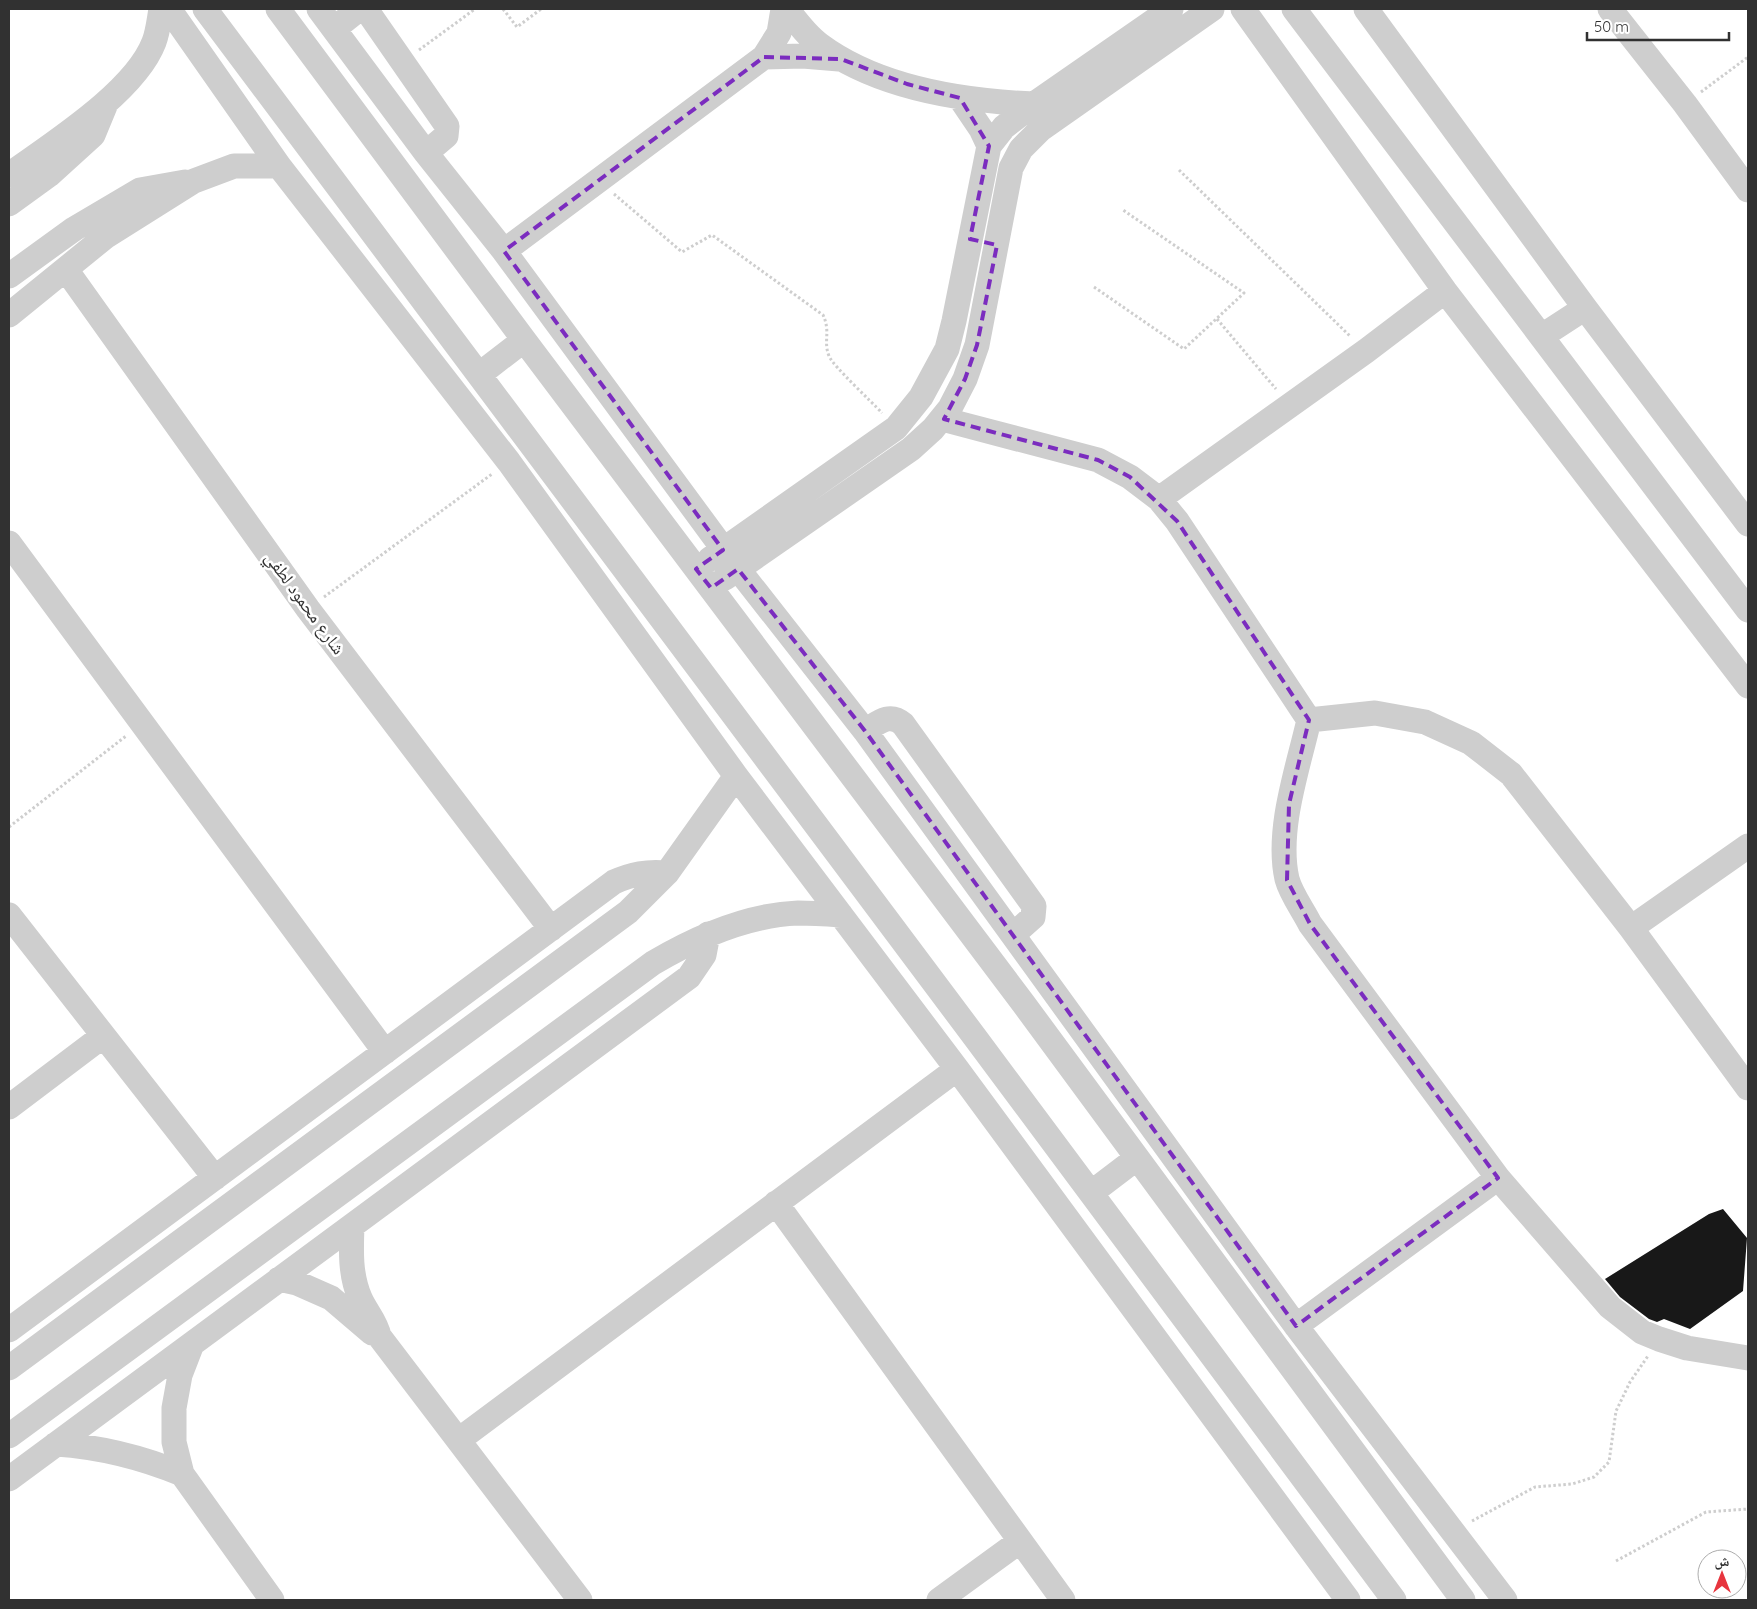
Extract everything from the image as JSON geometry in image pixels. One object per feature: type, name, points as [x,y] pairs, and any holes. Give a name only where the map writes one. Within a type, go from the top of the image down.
[{"type":"street","points":[[9,175],[106,104],[144,63],[154,42],[161,9]]},
{"type":"street","points":[[169,9],[279,166],[509,462],[736,776],[957,1069],[1348,1600]]},
{"type":"street","points":[[205,9],[480,374],[1394,1600]]},
{"type":"street","points":[[278,9],[1137,1158],[1463,1600]]},
{"type":"street","points":[[319,9],[426,153],[504,251],[731,559],[865,731],[1014,934],[1296,1326],[1505,1600]]},
{"type":"street","points":[[504,251],[764,57],[779,32],[785,9]]},
{"type":"street","points":[[785,9],[818,44],[841,59],[907,84],[960,98],[1034,104]]},
{"type":"street","points":[[703,579],[731,559],[896,428],[921,397],[947,349],[989,146],[1004,127],[1170,9]]},
{"type":"street","points":[[731,559],[911,449],[934,429],[942,419],[965,379],[977,345],[1011,168],[1021,149],[1041,129],[1212,9]]},
{"type":"street","points":[[1243,9],[1445,291],[1748,686]]},
{"type":"street","points":[[1294,9],[1748,610]]},
{"type":"street","points":[[1366,9],[1585,308],[1748,524]]},
{"type":"street","points":[[1610,9],[1685,104],[1748,190]]},
{"type":"street","points":[[334,29],[358,10],[367,11],[447,126],[446,136],[426,153]]},
{"type":"street","points":[[764,57],[802,56],[841,59]]},
{"type":"street","points":[[960,98],[981,129],[989,146]]},
{"type":"street","points":[[9,204],[49,175],[93,135],[106,104]]},
{"type":"street","points":[[9,276],[74,229],[140,190],[194,181],[234,166],[279,166]]},
{"type":"street","points":[[9,314],[67,270],[106,237],[194,181]]},
{"type":"street","points":[[970,239],[996,245]]},
{"type":"street","name":"شارع محمود لطفي","points":[[67,270],[308,608],[551,929]]},
{"type":"street","points":[[1159,499],[1366,351],[1445,291]]},
{"type":"street","points":[[958,301],[985,306]]},
{"type":"street","points":[[1542,336],[1585,308]]},
{"type":"street","points":[[480,374],[524,340]]},
{"type":"street","points":[[942,419],[1098,460],[1130,477],[1159,499],[1195,545],[1309,720],[1289,804],[1285,844],[1287,880],[1310,924],[1498,1178],[1610,1307],[1642,1332],[1660,1339],[1687,1348],[1748,1358]]},
{"type":"street","points":[[9,543],[385,1052]]},
{"type":"street","points":[[1309,720],[1375,713],[1425,722],[1471,743],[1511,774],[1631,928],[1748,1088]]},
{"type":"street","points":[[865,731],[887,718],[898,720],[903,724],[1034,906],[1033,917],[1014,934]]},
{"type":"street","points":[[9,1368],[628,912],[667,872],[736,776]]},
{"type":"street","points":[[1631,928],[1748,846]]},
{"type":"street","points":[[9,1330],[614,882],[630,874],[648,871],[667,872]]},
{"type":"street","points":[[9,1436],[654,963],[686,943],[759,918],[798,913],[841,915]]},
{"type":"street","points":[[9,915],[214,1178]]},
{"type":"street","points":[[9,1480],[689,977],[704,955],[708,934]]},
{"type":"street","points":[[9,1107],[103,1036]]},
{"type":"street","points":[[460,1439],[957,1069]]},
{"type":"street","points":[[1091,1193],[1137,1158]]},
{"type":"street","points":[[1296,1326],[1498,1178]]},
{"type":"street","points":[[776,1203],[1063,1600]]},
{"type":"street","points":[[352,1226],[352,1274],[360,1299],[374,1321],[379,1336],[460,1439],[580,1600]]},
{"type":"street","points":[[279,1279],[315,1290],[331,1298],[366,1330],[379,1336]]},
{"type":"street","points":[[192,1344],[180,1375],[174,1408],[174,1442],[182,1474],[272,1600]]},
{"type":"street","points":[[56,1444],[127,1454],[182,1474]]},
{"type":"street","points":[[939,1600],[1020,1541]]},
{"type":"path","points":[[403,62],[475,9]]},
{"type":"path","points":[[503,9],[516,28],[541,9]]},
{"type":"path","points":[[1685,104],[1748,57]]},
{"type":"path","points":[[1180,170],[1366,351]]},
{"type":"path","points":[[599,181],[682,252],[712,235],[823,314],[828,326],[826,340],[829,357],[896,428]]},
{"type":"path","points":[[1094,287],[1184,349],[1244,293],[1123,210]]},
{"type":"path","points":[[1217,319],[1290,406]]},
{"type":"path","points":[[308,608],[509,462]]},
{"type":"path","points":[[9,827],[142,724]]},
{"type":"path","points":[[1454,1531],[1535,1486],[1572,1484],[1594,1477],[1609,1462],[1616,1411],[1630,1382],[1660,1339]]},
{"type":"path","points":[[1616,1561],[1706,1512],[1748,1509]]},
{"type":"highlighted area","points":[[764,57],[841,59],[907,84],[960,98],[989,146],[970,239],[997,245],[977,345],[965,379],[944,419],[1098,460],[1130,477],[1177,521],[1309,720],[1289,804],[1287,880],[1310,924],[1498,1178],[1296,1326],[865,731],[738,569],[711,588],[696,569],[723,550],[504,251]]},
{"type":"building","points":[[1723,1209],[1747,1238],[1743,1291],[1690,1329],[1664,1319],[1657,1322],[1649,1319],[1620,1297],[1605,1279],[1709,1214]]}]
